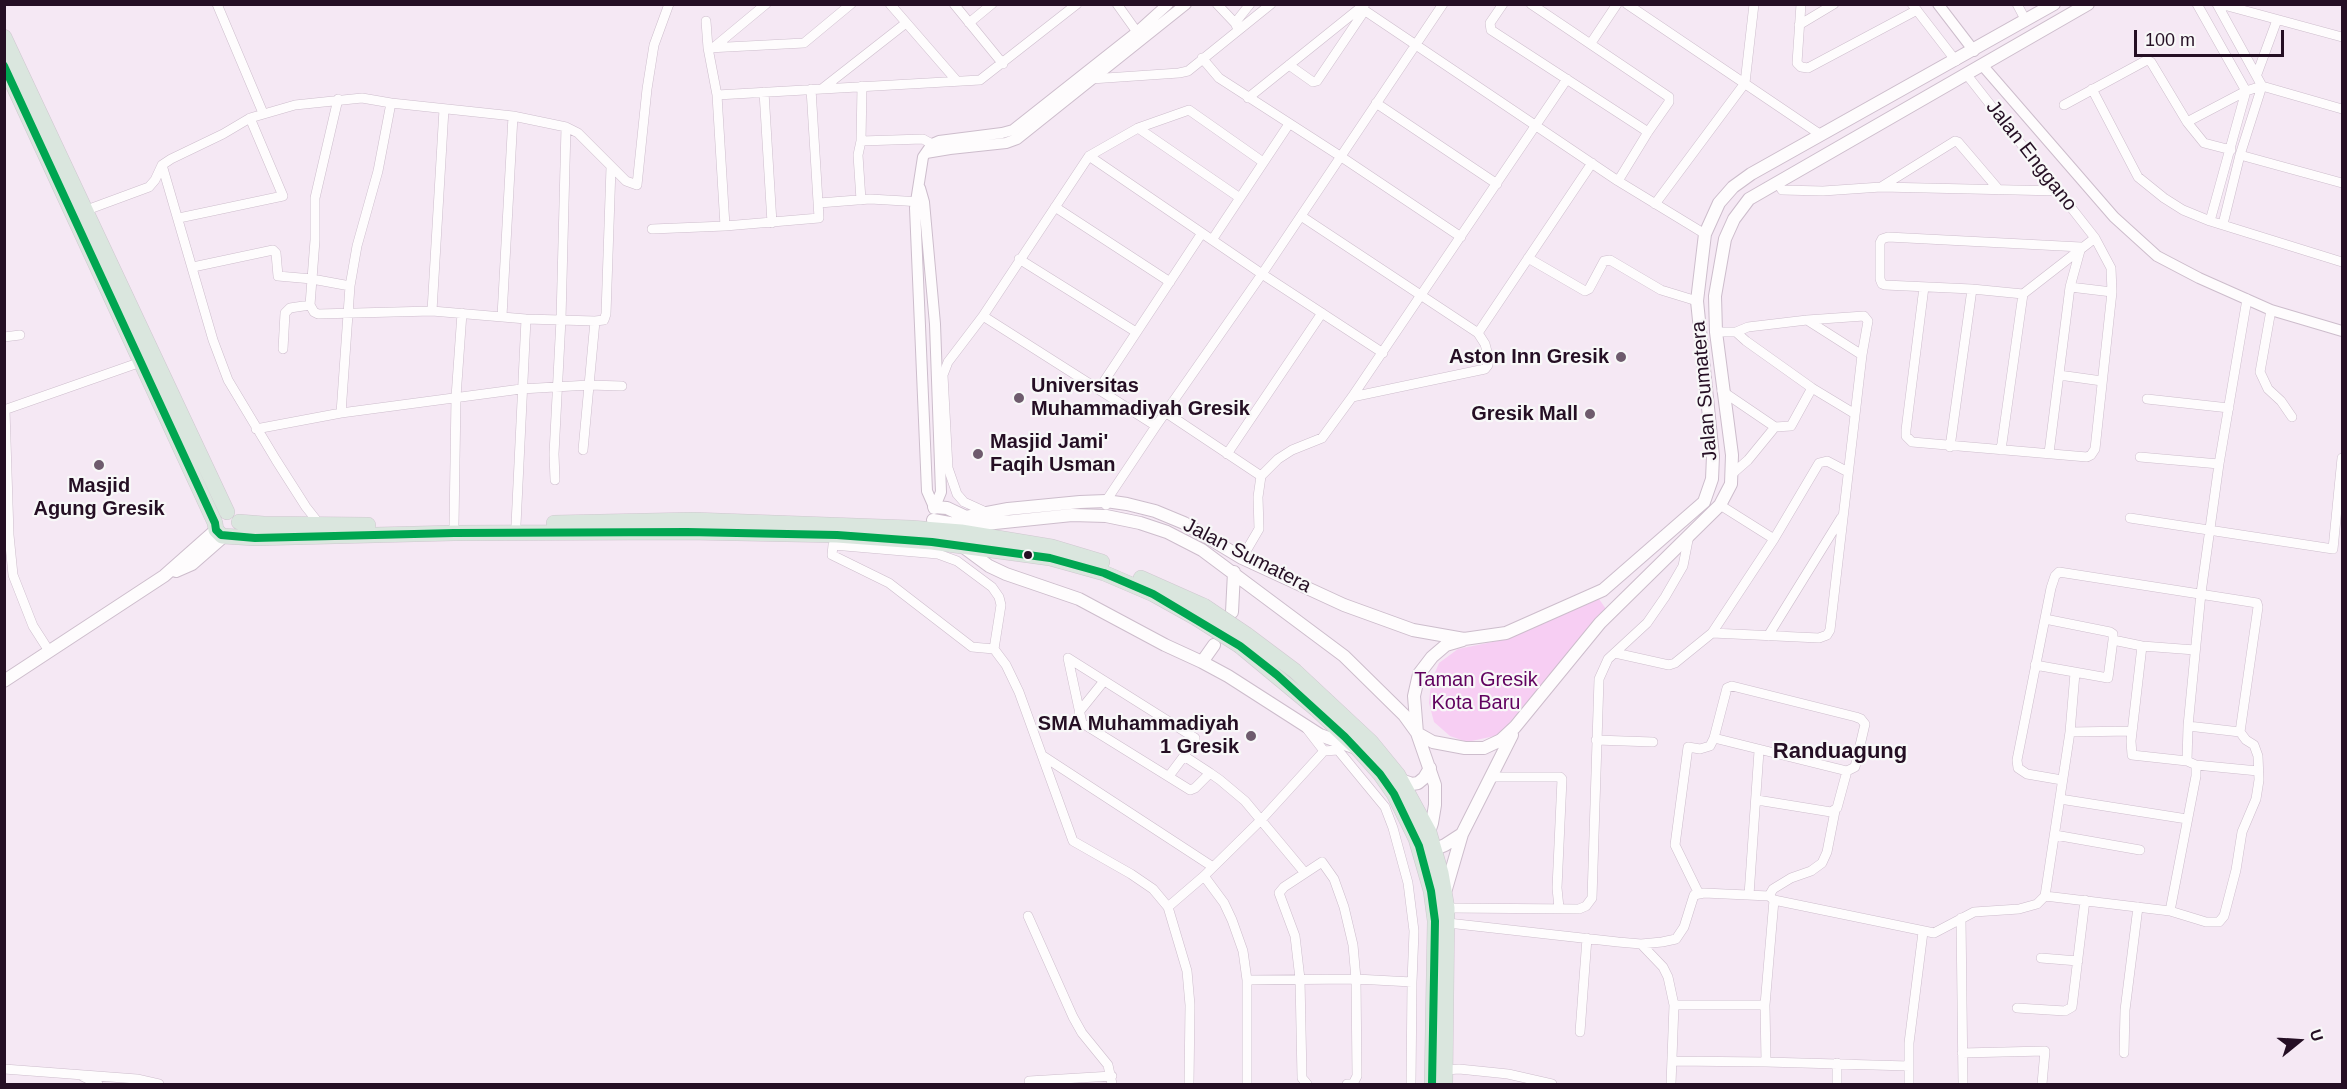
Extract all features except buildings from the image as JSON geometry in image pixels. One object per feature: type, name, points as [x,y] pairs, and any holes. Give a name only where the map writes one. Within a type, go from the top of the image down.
[{"type":"highway","points":[[4,37],[225,526]]},
{"type":"highway","points":[[4,64],[10,89],[141,362],[225,526],[255,538],[670,526]]},
{"type":"highway","points":[[225,526],[933,525],[1052,547],[1109,564],[1200,612],[1295,671],[1371,742],[1401,780],[1447,908],[1446,1077]]},
{"type":"highway","points":[[741,527],[836,539],[961,546],[1050,558],[1104,573],[1200,612]]},
{"type":"highway","points":[[1244,640],[1357,748],[1380,774],[1422,836]]},
{"type":"highway","points":[[1428,852],[1435,921],[1432,1084]]},
{"type":"main road","name":"Jalan Sumatera","points":[[934,507],[947,508],[966,517],[1008,508],[1106,501],[1155,511],[1184,523],[1242,558],[1344,605],[1413,630],[1464,639],[1506,633],[1602,590],[1704,502],[1712,479],[1713,456],[1697,301],[1705,234],[1719,203],[1733,187],[1750,174],[1974,51],[2054,4]]},
{"type":"main road","name":"Jalan Sumatera","points":[[1515,728],[1600,623],[1720,505],[1731,484],[1732,455],[1722,391],[1715,296],[1725,239],[1734,219],[1749,199],[2088,4]]},
{"type":"main road","points":[[1786,155],[1796,172]]},
{"type":"main road","name":"Jalan Sumatera","points":[[933,525],[966,526],[1072,515],[1106,516],[1140,523],[1167,532],[1202,550],[1234,572],[1344,656],[1404,715],[1417,733]]},
{"type":"main road","points":[[4,681],[164,576],[192,564],[225,526]]},
{"type":"main road","points":[[961,546],[989,566],[1079,599],[1202,662],[1267,700],[1306,728],[1357,748]]},
{"type":"main road","points":[[1631,566],[1642,580]]},
{"type":"main road","points":[[1232,612],[1234,572]]},
{"type":"main road","points":[[1422,836],[1436,805],[1435,785],[1417,733],[1414,696],[1419,675],[1432,657],[1446,645],[1464,639]]},
{"type":"main road","points":[[1202,662],[1214,645]]},
{"type":"main road","points":[[1417,733],[1445,746],[1484,748],[1502,740],[1515,728]]},
{"type":"main road","points":[[1447,908],[1449,872],[1462,834],[1515,728]]},
{"type":"main road","points":[[1401,780],[1412,784],[1418,783],[1430,768]]},
{"type":"main road","points":[[1428,852],[1462,834]]},
{"type":"street","points":[[217,4],[263,113]]},
{"type":"street","points":[[84,211],[149,187],[162,165],[223,135],[250,118],[295,105],[338,99],[362,98],[513,116],[566,127],[578,133],[626,181],[637,185],[654,45],[669,4]]},
{"type":"street","points":[[710,48],[766,4]]},
{"type":"street","points":[[710,48],[804,43],[851,4]]},
{"type":"street","points":[[890,4],[956,80]]},
{"type":"street","points":[[954,4],[1003,64]]},
{"type":"street","points":[[969,23],[992,4]]},
{"type":"street","points":[[717,95],[982,80],[1077,4]]},
{"type":"street","points":[[1117,4],[1137,32]]},
{"type":"street","points":[[933,525],[934,507],[941,492],[934,324],[920,202],[921,163],[931,150],[951,139],[1002,134],[1013,130],[1137,32],[1168,4]]},
{"type":"street","points":[[931,150],[1006,143],[1017,139],[1186,4]]},
{"type":"street","points":[[1217,4],[1236,26]]},
{"type":"street","points":[[1236,26],[1250,4]]},
{"type":"street","points":[[1091,79],[1183,73],[1236,26],[1271,4]]},
{"type":"street","points":[[1106,516],[1106,501],[1443,4]]},
{"type":"street","points":[[1503,4],[1490,23],[1491,30],[1648,132]]},
{"type":"street","points":[[1531,4],[1669,97],[1669,102],[1618,181]]},
{"type":"street","points":[[1591,44],[1617,4]]},
{"type":"street","points":[[1627,4],[1821,135]]},
{"type":"street","points":[[1655,204],[1745,83],[1754,4]]},
{"type":"street","points":[[1801,4],[1797,63],[1801,67],[1808,68],[1914,7],[1956,61]]},
{"type":"street","points":[[1799,25],[1834,4]]},
{"type":"street","points":[[1938,4],[1974,51]]},
{"type":"street","points":[[2017,4],[2026,21]]},
{"type":"street","points":[[2197,4],[2246,91],[2223,224]]},
{"type":"street","points":[[2218,4],[2343,37]]},
{"type":"street","points":[[2210,221],[2262,86],[2218,4]]},
{"type":"street","points":[[1364,7],[1618,181],[1705,234]]},
{"type":"street","points":[[1289,65],[1313,82],[1317,81],[1364,7]]},
{"type":"street","points":[[1248,98],[1364,7]]},
{"type":"street","points":[[2257,74],[2277,20]]},
{"type":"street","points":[[706,21],[717,95],[725,226]]},
{"type":"street","points":[[823,89],[906,23]]},
{"type":"street","points":[[1202,58],[1219,78],[1461,237]]},
{"type":"street","points":[[2064,105],[2147,60],[2151,62],[2187,122],[2204,143],[2343,183]]},
{"type":"street","points":[[1983,66],[2114,217],[2157,256],[2199,278],[2271,310],[2343,331]]},
{"type":"street","name":"Jalan Enggano","points":[[1967,75],[2096,237],[2111,268],[2112,292],[2095,449],[2091,455],[2086,457],[2049,453]]},
{"type":"street","points":[[1242,558],[1259,529],[1258,497],[1261,476],[1285,454],[1322,438],[1383,353],[1568,79]]},
{"type":"street","points":[[861,200],[858,155],[861,141],[862,86]]},
{"type":"street","points":[[2187,122],[2246,91],[2262,86],[2343,109]]},
{"type":"street","points":[[652,229],[818,219],[820,217],[811,89]]},
{"type":"street","points":[[2092,89],[2138,177],[2164,198],[2182,210],[2210,221],[2343,262]]},
{"type":"street","points":[[764,92],[772,223]]},
{"type":"street","points":[[338,99],[315,198],[315,240],[310,305],[318,314],[432,311],[526,319],[604,320],[611,167]]},
{"type":"street","points":[[341,413],[350,286],[357,246],[378,171],[391,103]]},
{"type":"street","points":[[1376,103],[1497,184]]},
{"type":"street","points":[[432,311],[444,109]]},
{"type":"street","points":[[988,513],[964,502],[957,494],[948,468],[943,375],[948,362],[983,316],[1089,156],[1138,128],[1189,110],[1263,162]]},
{"type":"street","points":[[502,316],[513,116]]},
{"type":"street","points":[[178,218],[283,196],[250,118]]},
{"type":"street","points":[[1212,240],[1289,124]]},
{"type":"street","points":[[555,480],[554,454],[559,387],[566,127]]},
{"type":"street","points":[[1138,128],[1240,198]]},
{"type":"street","points":[[861,141],[923,139],[931,150]]},
{"type":"street","points":[[1881,187],[1955,141],[1999,190]]},
{"type":"street","points":[[1089,156],[1383,353]]},
{"type":"street","points":[[1478,333],[1592,163]]},
{"type":"street","points":[[162,165],[220,361],[228,380],[256,429],[306,507],[321,526]]},
{"type":"street","points":[[1778,183],[1782,190],[1823,191],[1881,187],[2059,191]]},
{"type":"street","points":[[819,203],[861,200],[920,202]]},
{"type":"street","points":[[920,202],[915,208],[927,491],[934,507]]},
{"type":"street","points":[[1054,207],[1170,282]]},
{"type":"street","points":[[1301,216],[1478,333],[1485,344],[1489,359],[1485,369],[1352,397]]},
{"type":"street","points":[[1099,389],[1202,233]]},
{"type":"street","points":[[2001,450],[2023,294],[2096,237]]},
{"type":"street","points":[[2023,294],[1882,284],[1880,243],[1882,239],[2081,247]]},
{"type":"street","points":[[1924,287],[1906,436],[1912,442],[1950,447],[2049,453],[2070,287],[2081,247]]},
{"type":"street","points":[[194,267],[273,250],[276,253],[278,276],[350,286]]},
{"type":"street","points":[[1528,258],[1585,291],[1589,289],[1604,261],[1610,260],[1661,290],[1697,301]]},
{"type":"street","points":[[1019,259],[1137,332]]},
{"type":"street","points":[[2070,287],[2112,292]]},
{"type":"street","points":[[1950,447],[1972,289]]},
{"type":"street","points":[[2170,911],[2196,776],[2192,763],[2188,726],[2201,593],[2219,464],[2247,299]]},
{"type":"street","points":[[283,349],[285,313],[290,308],[310,305]]},
{"type":"street","points":[[2271,310],[2260,372],[2268,389],[2281,401],[2292,417]]},
{"type":"street","points":[[454,525],[456,397],[462,313]]},
{"type":"street","points":[[1227,454],[1322,313]]},
{"type":"street","points":[[983,316],[1156,426]]},
{"type":"street","points":[[1712,633],[1819,638],[1827,635],[1830,630],[1862,355],[1868,321],[1867,318],[1807,320],[1748,327],[1737,332],[1716,332]]},
{"type":"street","points":[[516,525],[526,319]]},
{"type":"street","points":[[1807,320],[1862,355]]},
{"type":"street","points":[[583,450],[595,321]]},
{"type":"street","points":[[921,324],[934,324]]},
{"type":"street","points":[[1737,332],[1746,341],[1812,388],[1855,414]]},
{"type":"street","points":[[4,337],[20,335]]},
{"type":"street","points":[[49,651],[33,626],[14,582],[10,562],[6,502],[5,410],[141,362]]},
{"type":"street","points":[[2058,375],[2102,381]]},
{"type":"street","points":[[256,429],[341,413],[521,389],[589,385],[622,386]]},
{"type":"street","points":[[1722,391],[1775,427],[1791,426],[1812,388]]},
{"type":"street","points":[[2147,399],[2229,408]]},
{"type":"street","points":[[1165,412],[1261,476]]},
{"type":"street","points":[[1732,474],[1748,460],[1775,427]]},
{"type":"street","points":[[2140,457],[2219,464]]},
{"type":"street","points":[[2130,518],[2338,550],[2343,458]]},
{"type":"street","points":[[1615,653],[1672,665],[1712,633],[1774,539],[1819,464],[1827,461],[1848,472]]},
{"type":"street","points":[[1720,505],[1774,539]]},
{"type":"street","points":[[1768,636],[1843,514]]},
{"type":"street","points":[[1447,908],[1579,909],[1586,906],[1592,898],[1599,680],[1608,659],[1647,623],[1665,597],[1683,566],[1689,535]]},
{"type":"street","points":[[994,649],[972,647],[889,583],[832,555],[836,539],[938,554],[957,561],[992,587],[999,597],[1001,606],[994,649],[1006,665],[1019,692],[1073,841],[1153,889],[1168,907],[1187,971],[1190,1005],[1189,1084]]},
{"type":"street","points":[[2045,896],[2170,911],[2206,922],[2219,922],[2224,916],[2236,870],[2242,832],[2256,800],[2259,780],[2258,756],[2254,745],[2240,732],[2258,605],[2250,601],[2059,572],[2051,588],[2017,760],[2019,768],[2027,774],[2062,780]]},
{"type":"street","points":[[2035,665],[2108,678],[2113,634],[2045,619]]},
{"type":"street","points":[[2113,640],[2142,646],[2195,650]]},
{"type":"street","points":[[2142,646],[2132,731],[2132,755],[2258,771]]},
{"type":"street","points":[[1169,776],[1194,738],[1068,658],[1082,723],[1191,790],[1210,773]]},
{"type":"street","points":[[1447,908],[1587,938],[1641,944],[1676,939],[1684,927],[1694,895],[1699,894],[1772,898],[1934,933],[1974,912],[2019,909],[2037,904],[2045,896],[2070,732],[2075,673]]},
{"type":"street","points":[[1080,712],[1104,681]]},
{"type":"street","points":[[1699,894],[1676,845],[1688,747],[1706,748],[1714,738],[1725,692],[1732,686],[1861,719],[1865,724],[1855,767],[1847,771],[1714,738]]},
{"type":"street","points":[[2188,726],[2240,732]]},
{"type":"street","points":[[1306,728],[1324,751]]},
{"type":"street","points":[[2070,732],[2132,731]]},
{"type":"street","points":[[1596,740],[1653,742]]},
{"type":"street","points":[[1168,907],[1204,876],[1262,819],[1324,751],[1338,750],[1385,807],[1394,828],[1412,902],[1414,949],[1411,1084]]},
{"type":"street","points":[[1749,895],[1759,751]]},
{"type":"street","points":[[1043,756],[1213,867]]},
{"type":"street","points":[[1184,756],[1245,801],[1305,873]]},
{"type":"street","points":[[1766,1062],[1765,1005],[1773,888],[1811,871],[1822,863],[1827,852],[1835,811],[1847,771]]},
{"type":"street","points":[[1491,777],[1560,777],[1562,779],[1557,888],[1559,908]]},
{"type":"street","points":[[1757,800],[1835,811]]},
{"type":"street","points":[[2060,800],[2187,819]]},
{"type":"street","points":[[2055,835],[2140,850]]},
{"type":"street","points":[[1306,1084],[1302,1078],[1300,979],[1295,936],[1280,893],[1284,887],[1324,862],[1334,879],[1344,907],[1353,945],[1356,979],[1357,1076],[1353,1084],[1347,1084]]},
{"type":"street","points":[[1204,876],[1224,903],[1239,935],[1245,964],[1247,1084]]},
{"type":"street","points":[[2017,1008],[2051,1011],[2070,1009],[2073,1006],[2085,900]]},
{"type":"street","points":[[2124,1053],[2125,1010],[2138,907]]},
{"type":"street","points":[[1028,916],[1073,1017],[1082,1033],[1108,1065],[1112,1080],[1029,1081]]},
{"type":"street","points":[[1961,918],[1963,1084]]},
{"type":"street","points":[[1909,1084],[1909,1043],[1923,932]]},
{"type":"street","points":[[1580,1032],[1587,938]]},
{"type":"street","points":[[1641,944],[1664,967],[1668,977],[1674,1005],[1671,1084]]},
{"type":"street","points":[[2041,958],[2078,961]]},
{"type":"street","points":[[1247,980],[1356,979],[1412,982]]},
{"type":"street","points":[[1674,1005],[1765,1005]]},
{"type":"street","points":[[1962,1053],[2045,1051],[2042,1084]]},
{"type":"street","points":[[1672,1061],[1909,1066]]},
{"type":"street","points":[[1836,1063],[1837,1084]]},
{"type":"street","points":[[4,1069],[77,1073],[137,1079],[159,1084]]},
{"type":"street","points":[[1446,1077],[1459,1069],[1508,1074],[1552,1084]]},
{"type":"street","points":[[77,1073],[98,1084]]},
{"type":"green space","name":"Taman Gresik Kota Baru","points":[[1599,599],[1606,609],[1499,735],[1467,742],[1450,736],[1434,722],[1429,703],[1431,682],[1439,663],[1458,649],[1507,639]]},
{"type":"transit line","points":[[4,66],[215,523],[216,530],[221,535],[255,538],[454,533],[687,532],[837,535],[932,542],[1050,558],[1104,573],[1153,594],[1240,646],[1277,675],[1345,737],[1380,774],[1394,794],[1419,846],[1431,891],[1435,921],[1432,1084]]},
{"type":"place","name":"Aston Inn Gresik","points":[[1621,357]]},
{"type":"place","name":"Universitas Muhammadiyah Gresik","points":[[1019,398]]},
{"type":"place","name":"Gresik Mall","points":[[1590,414]]},
{"type":"place","name":"Masjid Jami' Faqih Usman","points":[[978,454]]},
{"type":"place","name":"Masjid Agung Gresik","points":[[99,465]]},
{"type":"place","name":"SMA Muhammadiyah 1 Gresik","points":[[1251,736]]},
{"type":"district","name":"Randuagung","points":[[1840,752]]}]
